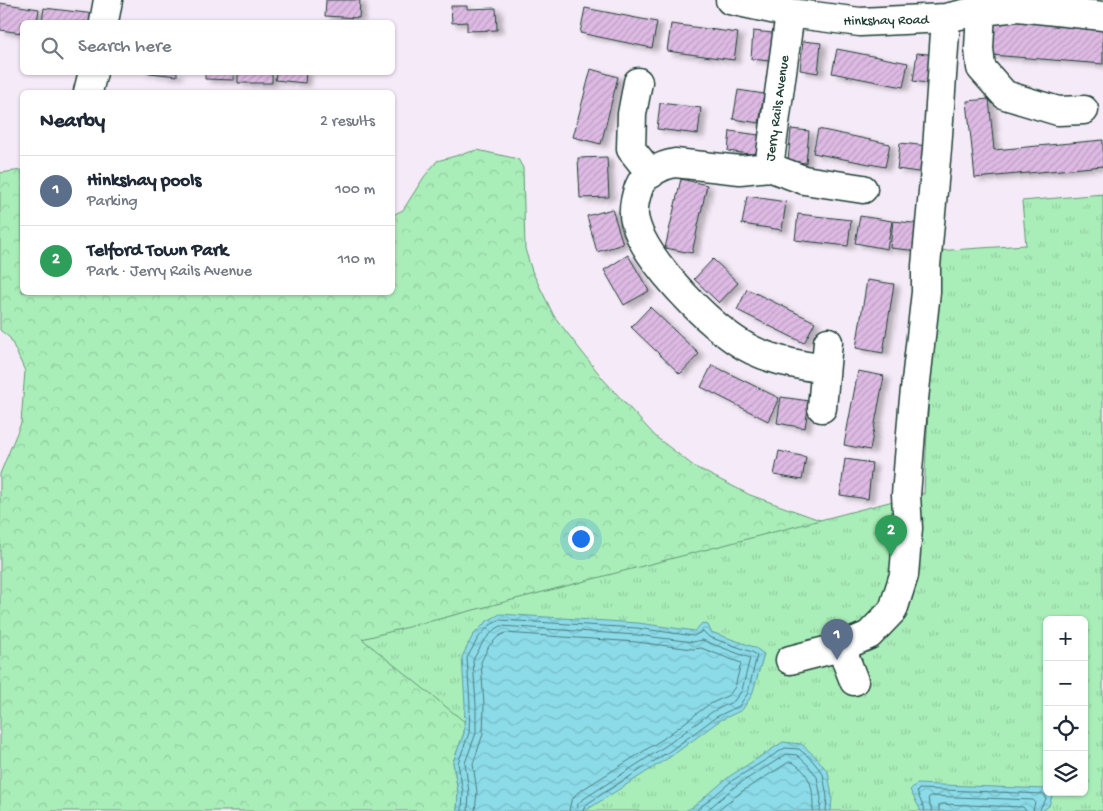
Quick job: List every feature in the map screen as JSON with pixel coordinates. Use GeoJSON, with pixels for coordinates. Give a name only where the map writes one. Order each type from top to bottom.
{"type":"FeatureCollection","features":[{"type":"Feature","properties":{"kind":"street"},"geometry":{"type":"LineString","coordinates":[[104,20],[108,0]]}},
{"type":"Feature","properties":{"kind":"street","name":"Hinkshay Road"},"geometry":{"type":"LineString","coordinates":[[730,0],[790,13],[860,22],[946,18],[1018,7],[1103,16]]}},
{"type":"Feature","properties":{"kind":"street"},"geometry":{"type":"LineString","coordinates":[[981,12],[979,48],[981,68],[1005,95],[1058,111],[1084,110]]}},
{"type":"Feature","properties":{"kind":"street","name":"Jerry Rails Avenue"},"geometry":{"type":"LineString","coordinates":[[790,13],[769,167],[740,170],[676,163],[667,164],[641,182],[636,195],[635,222],[643,242],[664,271],[697,307],[735,340],[760,354],[788,363],[825,369]]}},
{"type":"Feature","properties":{"kind":"street"},"geometry":{"type":"LineString","coordinates":[[790,660],[841,647],[868,635],[893,610],[904,575],[908,528],[906,495],[913,408],[926,292],[926,266],[937,149],[946,18]]}},
{"type":"Feature","properties":{"kind":"street"},"geometry":{"type":"LineString","coordinates":[[89,90],[93,75]]}},
{"type":"Feature","properties":{"kind":"street"},"geometry":{"type":"LineString","coordinates":[[638,82],[632,114],[630,148],[651,174]]}},
{"type":"Feature","properties":{"kind":"street"},"geometry":{"type":"LineString","coordinates":[[769,167],[804,180],[863,189]]}},
{"type":"Feature","properties":{"kind":"street"},"geometry":{"type":"LineString","coordinates":[[822,408],[828,342]]}},
{"type":"Feature","properties":{"kind":"street"},"geometry":{"type":"LineString","coordinates":[[841,647],[854,681]]}},
{"type":"Feature","properties":{"kind":"green space"},"geometry":{"type":"Polygon","coordinates":[[[477,150],[518,159],[523,168],[525,249],[532,271],[554,316],[603,379],[656,437],[695,467],[750,495],[820,520],[885,535],[465,705],[464,733],[453,762],[458,792],[457,811],[0,811],[0,474],[21,423],[25,371],[10,338],[0,330],[0,173],[20,170],[20,295],[395,295],[395,214],[403,210],[424,177],[437,161],[477,150]]]}},
{"type":"Feature","properties":{"kind":"green space"},"geometry":{"type":"Polygon","coordinates":[[[1103,194],[1103,811],[575,811],[362,639],[924,493],[936,251],[1026,245],[1022,201],[1103,194]]]}},
{"type":"Feature","properties":{"kind":"water"},"geometry":{"type":"Polygon","coordinates":[[[500,614],[638,623],[695,631],[702,623],[708,625],[711,632],[754,647],[764,654],[752,695],[742,710],[719,721],[673,755],[585,811],[457,811],[458,792],[453,762],[464,733],[465,705],[462,657],[473,635],[487,621],[500,614]]]}},
{"type":"Feature","properties":{"kind":"water"},"geometry":{"type":"Polygon","coordinates":[[[783,742],[801,744],[816,757],[828,772],[832,797],[831,811],[685,811],[693,807],[730,776],[783,742]]]}},
{"type":"Feature","properties":{"kind":"water"},"geometry":{"type":"Polygon","coordinates":[[[916,784],[1043,789],[1043,796],[1052,796],[1049,806],[1042,811],[921,811],[910,790],[916,784]]]}},
{"type":"Feature","properties":{"kind":"building"},"geometry":{"type":"Polygon","coordinates":[[[326,0],[360,0],[359,18],[325,16],[326,0]]]}},
{"type":"Feature","properties":{"kind":"building"},"geometry":{"type":"Polygon","coordinates":[[[0,3],[39,9],[37,20],[20,20],[20,33],[0,30],[0,3]]]}},
{"type":"Feature","properties":{"kind":"building"},"geometry":{"type":"Polygon","coordinates":[[[451,6],[467,6],[467,9],[496,8],[497,30],[467,31],[467,22],[452,23],[451,6]]]}},
{"type":"Feature","properties":{"kind":"building"},"geometry":{"type":"Polygon","coordinates":[[[44,8],[95,14],[94,20],[42,20],[44,8]]]}},
{"type":"Feature","properties":{"kind":"building"},"geometry":{"type":"Polygon","coordinates":[[[585,8],[657,22],[652,48],[580,33],[585,8]]]}},
{"type":"Feature","properties":{"kind":"building"},"geometry":{"type":"Polygon","coordinates":[[[995,16],[1103,25],[1103,64],[991,55],[995,16]]]}},
{"type":"Feature","properties":{"kind":"building"},"geometry":{"type":"Polygon","coordinates":[[[671,24],[738,33],[734,60],[667,51],[671,24]]]}},
{"type":"Feature","properties":{"kind":"building"},"geometry":{"type":"Polygon","coordinates":[[[753,31],[773,33],[770,61],[751,59],[753,31]]]}},
{"type":"Feature","properties":{"kind":"building"},"geometry":{"type":"Polygon","coordinates":[[[803,41],[821,43],[818,73],[800,70],[803,41]]]}},
{"type":"Feature","properties":{"kind":"building"},"geometry":{"type":"Polygon","coordinates":[[[837,49],[908,63],[903,87],[832,73],[837,49]]]}},
{"type":"Feature","properties":{"kind":"building"},"geometry":{"type":"Polygon","coordinates":[[[917,53],[938,55],[934,84],[913,81],[917,53]]]}},
{"type":"Feature","properties":{"kind":"building"},"geometry":{"type":"Polygon","coordinates":[[[591,69],[618,77],[601,144],[573,137],[591,69]]]}},
{"type":"Feature","properties":{"kind":"building"},"geometry":{"type":"Polygon","coordinates":[[[205,75],[234,75],[234,80],[205,79],[205,75]]]}},
{"type":"Feature","properties":{"kind":"building"},"geometry":{"type":"Polygon","coordinates":[[[238,75],[272,75],[272,83],[238,83],[238,75]]]}},
{"type":"Feature","properties":{"kind":"building"},"geometry":{"type":"Polygon","coordinates":[[[276,75],[306,75],[305,83],[275,80],[276,75]]]}},
{"type":"Feature","properties":{"kind":"building"},"geometry":{"type":"Polygon","coordinates":[[[738,90],[764,94],[759,123],[733,119],[738,90]]]}},
{"type":"Feature","properties":{"kind":"building"},"geometry":{"type":"Polygon","coordinates":[[[989,99],[994,150],[1103,140],[1103,166],[975,178],[967,101],[989,99]]]}},
{"type":"Feature","properties":{"kind":"building"},"geometry":{"type":"Polygon","coordinates":[[[660,103],[701,108],[698,134],[657,129],[660,103]]]}},
{"type":"Feature","properties":{"kind":"building"},"geometry":{"type":"Polygon","coordinates":[[[791,129],[809,131],[806,163],[788,161],[791,129]]]}},
{"type":"Feature","properties":{"kind":"building"},"geometry":{"type":"Polygon","coordinates":[[[818,129],[890,144],[885,167],[813,153],[818,129]]]}},
{"type":"Feature","properties":{"kind":"building"},"geometry":{"type":"Polygon","coordinates":[[[730,131],[759,135],[757,155],[728,151],[730,131]]]}},
{"type":"Feature","properties":{"kind":"building"},"geometry":{"type":"Polygon","coordinates":[[[900,143],[928,146],[925,173],[897,169],[900,143]]]}},
{"type":"Feature","properties":{"kind":"building"},"geometry":{"type":"Polygon","coordinates":[[[607,157],[609,197],[580,198],[578,158],[607,157]]]}},
{"type":"Feature","properties":{"kind":"building"},"geometry":{"type":"Polygon","coordinates":[[[681,179],[707,185],[692,253],[665,248],[681,179]]]}},
{"type":"Feature","properties":{"kind":"building"},"geometry":{"type":"Polygon","coordinates":[[[747,196],[786,202],[782,230],[742,224],[747,196]]]}},
{"type":"Feature","properties":{"kind":"building"},"geometry":{"type":"Polygon","coordinates":[[[612,209],[623,244],[597,252],[587,216],[612,209]]]}},
{"type":"Feature","properties":{"kind":"building"},"geometry":{"type":"Polygon","coordinates":[[[798,214],[851,220],[848,246],[795,240],[798,214]]]}},
{"type":"Feature","properties":{"kind":"building"},"geometry":{"type":"Polygon","coordinates":[[[860,216],[892,221],[887,249],[855,243],[860,216]]]}},
{"type":"Feature","properties":{"kind":"building"},"geometry":{"type":"Polygon","coordinates":[[[893,221],[922,224],[919,251],[890,248],[893,221]]]}},
{"type":"Feature","properties":{"kind":"building"},"geometry":{"type":"Polygon","coordinates":[[[628,255],[649,291],[624,305],[604,270],[628,255]]]}},
{"type":"Feature","properties":{"kind":"building"},"geometry":{"type":"Polygon","coordinates":[[[713,259],[738,283],[719,303],[694,279],[713,259]]]}},
{"type":"Feature","properties":{"kind":"building"},"geometry":{"type":"Polygon","coordinates":[[[867,280],[894,284],[883,353],[856,348],[867,280]]]}},
{"type":"Feature","properties":{"kind":"building"},"geometry":{"type":"Polygon","coordinates":[[[747,289],[815,322],[804,343],[737,310],[747,289]]]}},
{"type":"Feature","properties":{"kind":"building"},"geometry":{"type":"Polygon","coordinates":[[[650,307],[699,354],[680,374],[631,327],[650,307]]]}},
{"type":"Feature","properties":{"kind":"building"},"geometry":{"type":"Polygon","coordinates":[[[712,365],[779,398],[768,421],[701,387],[712,365]]]}},
{"type":"Feature","properties":{"kind":"building"},"geometry":{"type":"Polygon","coordinates":[[[858,371],[884,376],[870,450],[844,445],[858,371]]]}},
{"type":"Feature","properties":{"kind":"building"},"geometry":{"type":"Polygon","coordinates":[[[781,397],[809,401],[805,428],[777,423],[781,397]]]}},
{"type":"Feature","properties":{"kind":"building"},"geometry":{"type":"Polygon","coordinates":[[[779,451],[806,457],[802,480],[774,475],[779,451]]]}},
{"type":"Feature","properties":{"kind":"building"},"geometry":{"type":"Polygon","coordinates":[[[845,459],[872,463],[868,499],[840,495],[845,459]]]}},
{"type":"Feature","properties":{"kind":"place","name":"Telford Town Park"},"geometry":{"type":"Point","coordinates":[891,556]}},
{"type":"Feature","properties":{"kind":"place","name":"Hinkshay pools"},"geometry":{"type":"Point","coordinates":[837,660]}}]}
